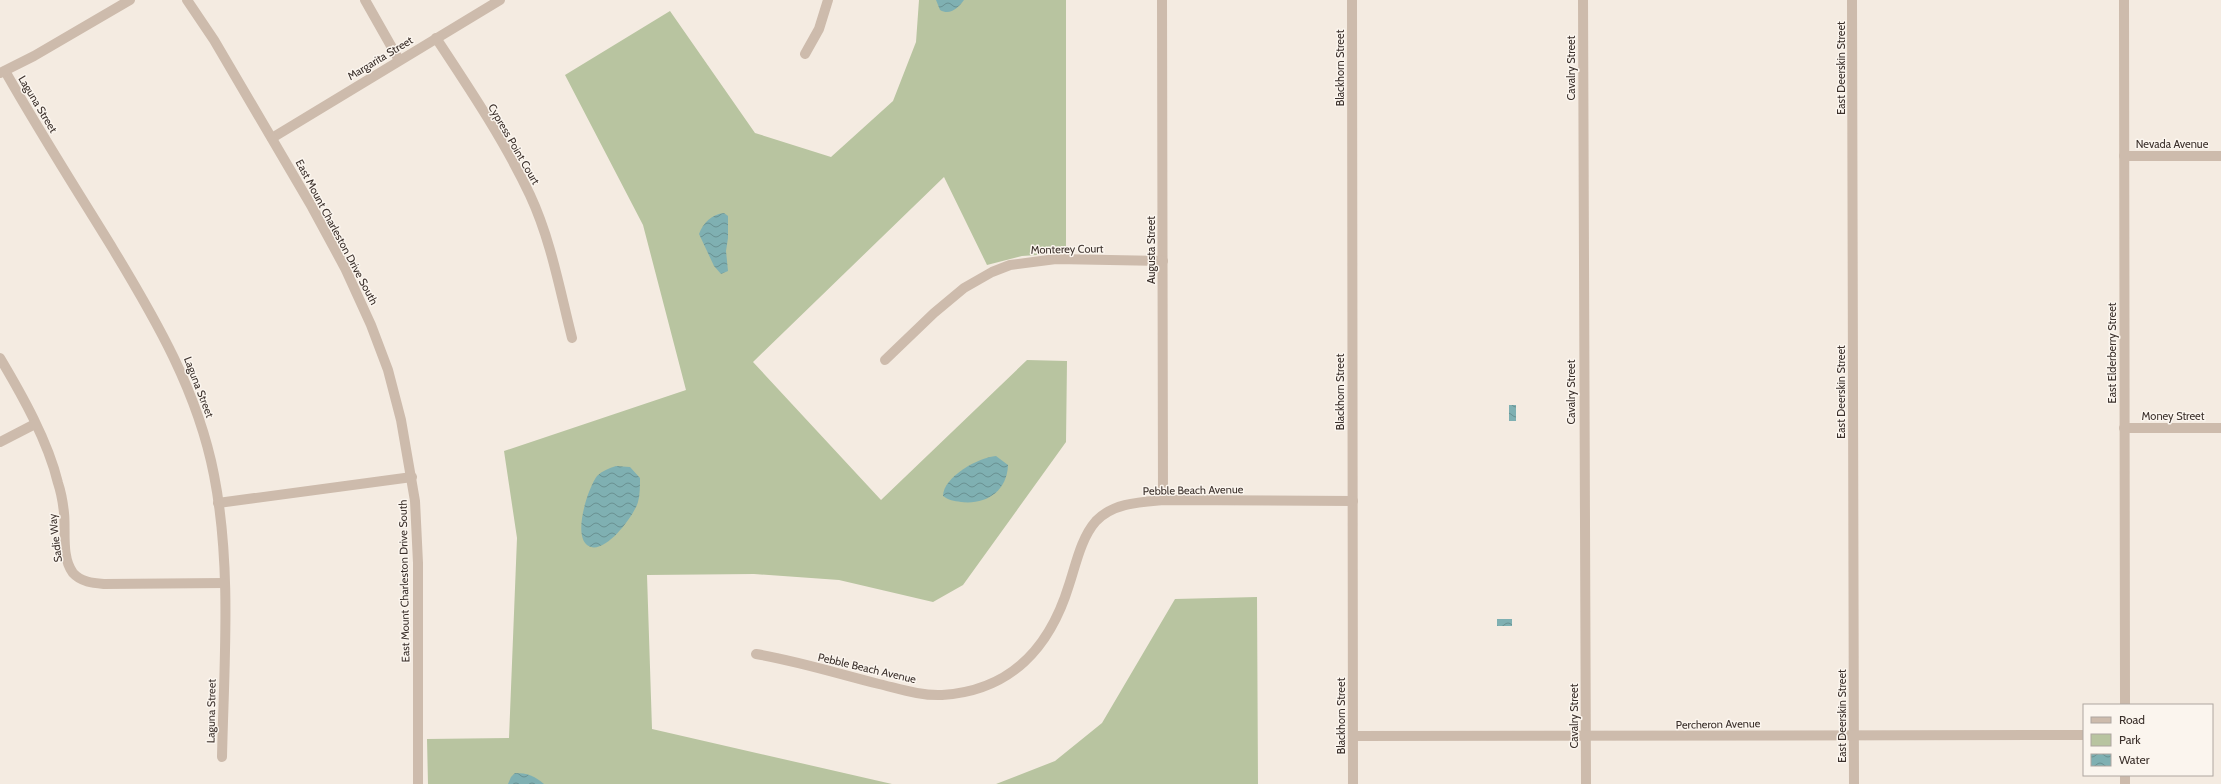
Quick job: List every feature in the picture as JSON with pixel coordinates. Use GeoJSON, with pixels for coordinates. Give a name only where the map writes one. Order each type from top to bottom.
{"type":"FeatureCollection","features":[{"type":"Feature","properties":{"kind":"street"},"geometry":{"type":"LineString","coordinates":[[2,72],[41,52],[130,0]]}},
{"type":"Feature","properties":{"kind":"street","name":"East Mount Charleston Drive South"},"geometry":{"type":"LineString","coordinates":[[187,0],[214,40],[327,234],[371,325],[388,370],[401,420],[412,476],[418,563],[418,784]]}},
{"type":"Feature","properties":{"kind":"street"},"geometry":{"type":"LineString","coordinates":[[365,0],[399,60]]}},
{"type":"Feature","properties":{"kind":"street","name":"Margarita Street"},"geometry":{"type":"LineString","coordinates":[[272,138],[500,0]]}},
{"type":"Feature","properties":{"kind":"street"},"geometry":{"type":"LineString","coordinates":[[805,54],[819,29],[828,0]]}},
{"type":"Feature","properties":{"kind":"street","name":"Augusta Street"},"geometry":{"type":"LineString","coordinates":[[1162,0],[1163,500]]}},
{"type":"Feature","properties":{"kind":"street","name":"Blackhorn Street"},"geometry":{"type":"LineString","coordinates":[[1352,0],[1353,784]]}},
{"type":"Feature","properties":{"kind":"street","name":"Cavalry Street"},"geometry":{"type":"LineString","coordinates":[[1583,0],[1586,784]]}},
{"type":"Feature","properties":{"kind":"street","name":"East Deerskin Street"},"geometry":{"type":"LineString","coordinates":[[1852,0],[1854,784]]}},
{"type":"Feature","properties":{"kind":"street","name":"East Elderberry Street"},"geometry":{"type":"LineString","coordinates":[[2124,0],[2125,704]]}},
{"type":"Feature","properties":{"kind":"street","name":"Cypress Point Court"},"geometry":{"type":"LineString","coordinates":[[436,38],[510,157],[530,196],[548,244],[572,338]]}},
{"type":"Feature","properties":{"kind":"street","name":"Laguna Street"},"geometry":{"type":"LineString","coordinates":[[2,72],[149,308],[171,349],[197,413],[214,473],[218,503],[224,583],[222,757]]}},
{"type":"Feature","properties":{"kind":"street","name":"Nevada Avenue"},"geometry":{"type":"LineString","coordinates":[[2124,156],[2221,156]]}},
{"type":"Feature","properties":{"kind":"street","name":"Monterey Court"},"geometry":{"type":"LineString","coordinates":[[885,360],[934,313],[964,288],[992,272],[1010,265],[1056,259],[1163,261]]}},
{"type":"Feature","properties":{"kind":"street","name":"Sadie Way"},"geometry":{"type":"LineString","coordinates":[[0,358],[44,443],[58,482],[64,512],[68,563],[73,572],[87,582],[104,584],[224,583]]}},
{"type":"Feature","properties":{"kind":"street"},"geometry":{"type":"LineString","coordinates":[[0,442],[35,424]]}},
{"type":"Feature","properties":{"kind":"street","name":"Money Street"},"geometry":{"type":"LineString","coordinates":[[2124,428],[2221,428]]}},
{"type":"Feature","properties":{"kind":"street"},"geometry":{"type":"LineString","coordinates":[[218,503],[412,476]]}},
{"type":"Feature","properties":{"kind":"street","name":"Pebble Beach Avenue"},"geometry":{"type":"LineString","coordinates":[[756,654],[913,692],[941,695],[970,691],[987,685],[1011,673],[1030,658],[1043,643],[1064,603],[1079,554],[1089,530],[1096,521],[1106,513],[1122,506],[1163,500],[1353,501]]}},
{"type":"Feature","properties":{"kind":"street","name":"Percheron Avenue"},"geometry":{"type":"LineString","coordinates":[[1353,736],[1854,734],[2083,735]]}},
{"type":"Feature","properties":{"kind":"green space"},"geometry":{"type":"Polygon","coordinates":[[[919,0],[1066,0],[1066,253],[1022,256],[987,265],[944,177],[753,362],[881,500],[1027,360],[1067,361],[1066,442],[963,585],[933,602],[839,580],[754,574],[647,575],[652,729],[892,784],[428,784],[427,739],[509,738],[517,538],[504,451],[686,390],[643,225],[565,75],[670,11],[755,133],[831,157],[893,101],[916,42],[919,0]]]}},
{"type":"Feature","properties":{"kind":"green space"},"geometry":{"type":"Polygon","coordinates":[[[1257,597],[1258,784],[996,784],[1055,761],[1102,723],[1175,599],[1257,597]]]}},
{"type":"Feature","properties":{"kind":"water"},"geometry":{"type":"Polygon","coordinates":[[[936,0],[964,0],[954,10],[944,12],[940,10],[936,0]]]}},
{"type":"Feature","properties":{"kind":"water"},"geometry":{"type":"Polygon","coordinates":[[[724,213],[728,216],[728,238],[726,251],[728,271],[721,274],[714,266],[699,234],[708,220],[716,215],[724,213]]]}},
{"type":"Feature","properties":{"kind":"water"},"geometry":{"type":"Polygon","coordinates":[[[1509,405],[1516,405],[1516,421],[1509,421],[1509,405]]]}},
{"type":"Feature","properties":{"kind":"water"},"geometry":{"type":"Polygon","coordinates":[[[996,456],[1008,465],[1004,483],[993,495],[986,499],[970,502],[954,501],[943,496],[949,482],[955,475],[972,464],[989,457],[996,456]]]}},
{"type":"Feature","properties":{"kind":"water"},"geometry":{"type":"Polygon","coordinates":[[[616,466],[630,467],[640,478],[640,493],[638,502],[631,516],[617,534],[609,541],[601,546],[594,547],[587,545],[583,539],[581,531],[583,511],[586,500],[597,476],[616,466]]]}},
{"type":"Feature","properties":{"kind":"water"},"geometry":{"type":"Polygon","coordinates":[[[1497,619],[1512,619],[1512,626],[1497,626],[1497,619]]]}},
{"type":"Feature","properties":{"kind":"water"},"geometry":{"type":"Polygon","coordinates":[[[515,773],[531,776],[544,784],[508,784],[511,777],[515,773]]]}}]}
